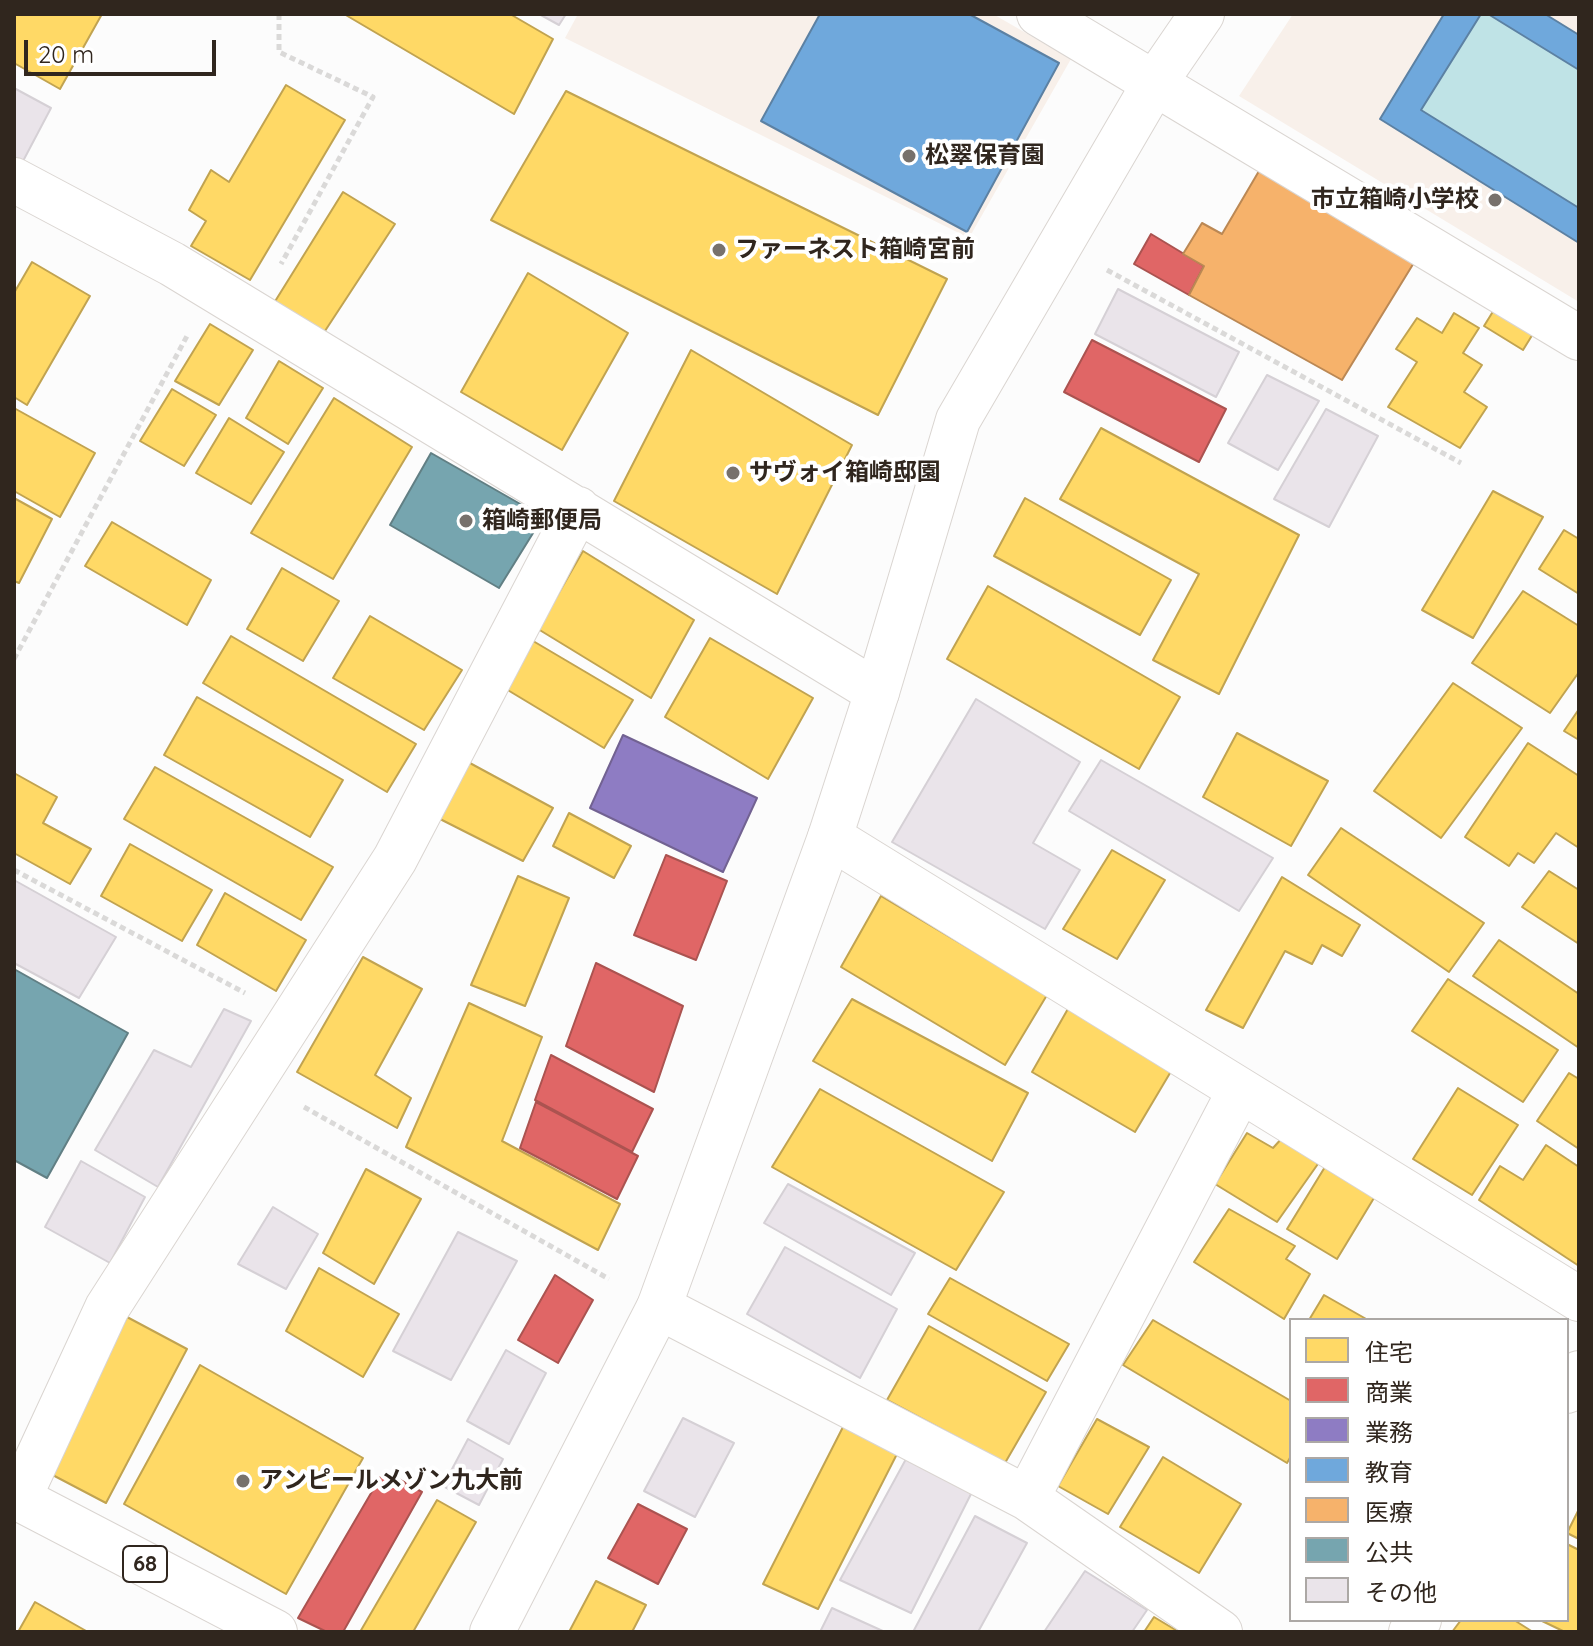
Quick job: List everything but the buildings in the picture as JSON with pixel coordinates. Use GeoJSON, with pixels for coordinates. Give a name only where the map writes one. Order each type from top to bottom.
{"type":"FeatureCollection","features":[{"type":"Feature","properties":{"kind":"street"},"geometry":{"type":"LineString","coordinates":[[1039,14],[1579,338]]}},
{"type":"Feature","properties":{"kind":"street"},"geometry":{"type":"LineString","coordinates":[[492,1632],[659,1307],[830,837],[958,420],[1154,84],[1202,14]]}},
{"type":"Feature","properties":{"kind":"street"},"geometry":{"type":"LineString","coordinates":[[14,180],[172,264],[877,692]]}},
{"type":"Feature","properties":{"kind":"street"},"geometry":{"type":"LineString","coordinates":[[16,1497],[107,1308],[395,859],[578,509]]}},
{"type":"Feature","properties":{"kind":"street"},"geometry":{"type":"LineString","coordinates":[[830,837],[1579,1299]]}},
{"type":"Feature","properties":{"kind":"street"},"geometry":{"type":"LineString","coordinates":[[1027,1498],[1240,1090]]}},
{"type":"Feature","properties":{"kind":"street"},"geometry":{"type":"LineString","coordinates":[[659,1307],[1027,1498],[1220,1632]]}},
{"type":"Feature","properties":{"kind":"street","name":"68"},"geometry":{"type":"LineString","coordinates":[[16,1497],[275,1632]]}},
{"type":"Feature","properties":{"kind":"path"},"geometry":{"type":"LineString","coordinates":[[254,314],[373,97],[279,52],[279,14]]}},
{"type":"Feature","properties":{"kind":"path"},"geometry":{"type":"LineString","coordinates":[[1061,245],[1461,463]]}},
{"type":"Feature","properties":{"kind":"path"},"geometry":{"type":"LineString","coordinates":[[14,659],[213,289]]}},
{"type":"Feature","properties":{"kind":"path"},"geometry":{"type":"LineString","coordinates":[[14,870],[292,1017]]}},
{"type":"Feature","properties":{"kind":"path"},"geometry":{"type":"LineString","coordinates":[[254,1079],[659,1307]]}},
{"type":"Feature","properties":{"kind":"shaded area","name":"松翠保育園"},"geometry":{"type":"Polygon","coordinates":[[[578,14],[993,14],[1071,59],[969,238],[565,38],[578,14]]]}},
{"type":"Feature","properties":{"kind":"shaded area","name":"市立箱崎小学校"},"geometry":{"type":"Polygon","coordinates":[[[1293,14],[1579,14],[1579,302],[1239,96],[1293,14]]]}},
{"type":"Feature","properties":{"kind":"water"},"geometry":{"type":"Polygon","coordinates":[[[1481,14],[1488,14],[1579,70],[1579,208],[1421,110],[1481,14]]]}},
{"type":"Feature","properties":{"kind":"place","name":"松翠保育園"},"geometry":{"type":"Point","coordinates":[909,156]}},
{"type":"Feature","properties":{"kind":"place","name":"市立箱崎小学校"},"geometry":{"type":"Point","coordinates":[1495,200]}},
{"type":"Feature","properties":{"kind":"place","name":"ファーネスト箱崎宮前"},"geometry":{"type":"Point","coordinates":[719,250]}},
{"type":"Feature","properties":{"kind":"place","name":"サヴォイ箱崎邸園"},"geometry":{"type":"Point","coordinates":[733,473]}},
{"type":"Feature","properties":{"kind":"place","name":"箱崎郵便局"},"geometry":{"type":"Point","coordinates":[466,521]}},
{"type":"Feature","properties":{"kind":"place","name":"アンピールメゾン九大前"},"geometry":{"type":"Point","coordinates":[243,1481]}}]}
